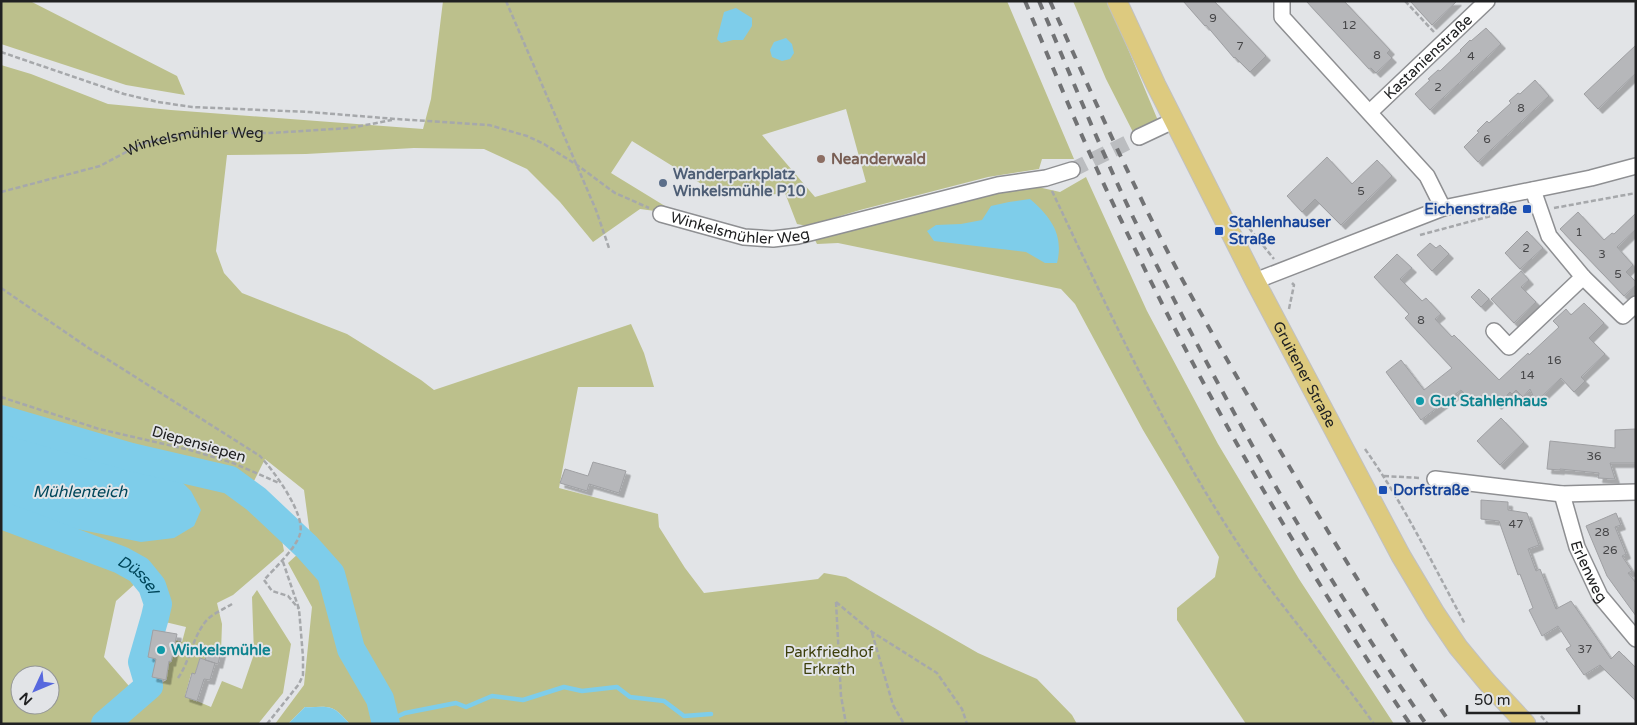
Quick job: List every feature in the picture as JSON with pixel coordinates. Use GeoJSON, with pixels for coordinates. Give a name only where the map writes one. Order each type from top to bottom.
{"type":"FeatureCollection","features":[{"type":"Feature","properties":{"kind":"main road","name":"Gruitener Straße"},"geometry":{"type":"LineString","coordinates":[[1117,1],[1173,121],[1255,282],[1402,556],[1435,613],[1458,647],[1487,682],[1531,717]]}},
{"type":"Feature","properties":{"kind":"street"},"geometry":{"type":"LineString","coordinates":[[1282,1],[1282,17],[1427,176],[1443,208]]}},
{"type":"Feature","properties":{"kind":"street","name":"Kastanienstraße"},"geometry":{"type":"LineString","coordinates":[[1370,112],[1487,1]]}},
{"type":"Feature","properties":{"kind":"street"},"geometry":{"type":"LineString","coordinates":[[1139,137],[1173,121]]}},
{"type":"Feature","properties":{"kind":"street"},"geometry":{"type":"LineString","coordinates":[[1255,282],[1443,208],[1591,178],[1636,166]]}},
{"type":"Feature","properties":{"kind":"street","name":"Winkelsmühler Weg"},"geometry":{"type":"LineString","coordinates":[[661,214],[744,237],[773,239],[798,236],[998,185],[1046,178],[1072,170]]}},
{"type":"Feature","properties":{"kind":"street"},"geometry":{"type":"LineString","coordinates":[[1533,190],[1549,236],[1583,277],[1623,316],[1636,304]]}},
{"type":"Feature","properties":{"kind":"street"},"geometry":{"type":"LineString","coordinates":[[1494,331],[1509,347],[1583,277]]}},
{"type":"Feature","properties":{"kind":"street"},"geometry":{"type":"LineString","coordinates":[[1435,479],[1562,494],[1636,492]]}},
{"type":"Feature","properties":{"kind":"street","name":"Erlenweg"},"geometry":{"type":"LineString","coordinates":[[1562,494],[1577,547],[1600,596],[1636,639]]}},
{"type":"Feature","properties":{"kind":"path"},"geometry":{"type":"LineString","coordinates":[[506,1],[577,165],[610,248]]}},
{"type":"Feature","properties":{"kind":"path"},"geometry":{"type":"LineString","coordinates":[[1405,1],[1443,42]]}},
{"type":"Feature","properties":{"kind":"path","name":"Winkelsmühler Weg"},"geometry":{"type":"LineString","coordinates":[[1,52],[124,94],[158,102],[192,107],[309,112],[489,125],[527,136],[544,144],[616,193],[661,214]]}},
{"type":"Feature","properties":{"kind":"path","name":"Winkelsmühler Weg"},"geometry":{"type":"LineString","coordinates":[[1,192],[100,166],[141,144],[191,133],[270,133],[350,128],[396,119]]}},
{"type":"Feature","properties":{"kind":"path"},"geometry":{"type":"LineString","coordinates":[[1046,178],[1110,315],[1185,456],[1248,557],[1374,724]]}},
{"type":"Feature","properties":{"kind":"path"},"geometry":{"type":"LineString","coordinates":[[1539,211],[1636,193]]}},
{"type":"Feature","properties":{"kind":"path"},"geometry":{"type":"LineString","coordinates":[[1412,237],[1491,216]]}},
{"type":"Feature","properties":{"kind":"path"},"geometry":{"type":"LineString","coordinates":[[1246,222],[1250,230],[1294,285]]}},
{"type":"Feature","properties":{"kind":"path"},"geometry":{"type":"LineString","coordinates":[[1288,315],[1294,285],[1300,281]]}},
{"type":"Feature","properties":{"kind":"path"},"geometry":{"type":"LineString","coordinates":[[1,288],[90,349],[260,456],[274,472],[293,502],[302,526],[300,535],[293,546],[264,580],[272,591],[288,596],[299,609]]}},
{"type":"Feature","properties":{"kind":"path","name":"Diepensiepen"},"geometry":{"type":"LineString","coordinates":[[1,397],[99,429],[190,450],[233,463],[280,484]]}},
{"type":"Feature","properties":{"kind":"path"},"geometry":{"type":"LineString","coordinates":[[1362,445],[1384,476],[1401,505],[1466,628]]}},
{"type":"Feature","properties":{"kind":"path"},"geometry":{"type":"LineString","coordinates":[[1384,476],[1435,479]]}},
{"type":"Feature","properties":{"kind":"path"},"geometry":{"type":"LineString","coordinates":[[266,724],[299,684],[303,675],[299,609],[282,559]]}},
{"type":"Feature","properties":{"kind":"path"},"geometry":{"type":"LineString","coordinates":[[846,724],[841,696],[836,602],[872,632],[937,673],[962,709],[966,724]]}},
{"type":"Feature","properties":{"kind":"path"},"geometry":{"type":"LineString","coordinates":[[178,678],[184,670],[196,638],[206,621],[232,604]]}},
{"type":"Feature","properties":{"kind":"path"},"geometry":{"type":"LineString","coordinates":[[872,632],[893,705],[904,724]]}},
{"type":"Feature","properties":{"kind":"path"},"geometry":{"type":"LineString","coordinates":[[1531,717],[1548,724]]}},
{"type":"Feature","properties":{"kind":"green space"},"geometry":{"type":"Polygon","coordinates":[[[1,1],[30,1],[177,76],[185,95],[126,85],[1,44],[1,1]]]}},
{"type":"Feature","properties":{"kind":"green space","name":"Parkfriedhof Erkrath"},"geometry":{"type":"Polygon","coordinates":[[[443,1],[1007,1],[1074,159],[1042,159],[1039,169],[988,177],[860,210],[807,226],[797,224],[785,193],[768,195],[716,193],[632,141],[611,173],[678,214],[640,209],[593,242],[560,202],[527,169],[484,149],[414,148],[306,154],[227,155],[216,251],[224,273],[242,293],[347,334],[434,390],[631,324],[644,353],[654,387],[578,387],[559,488],[658,514],[659,527],[685,568],[704,593],[818,579],[824,573],[846,577],[978,653],[1037,679],[1072,715],[1077,724],[350,724],[330,707],[305,707],[288,724],[275,724],[304,685],[312,607],[288,563],[311,542],[304,490],[265,459],[249,491],[294,528],[282,540],[284,551],[233,595],[217,603],[222,624],[221,652],[209,648],[205,660],[200,658],[195,674],[191,674],[185,696],[211,707],[222,681],[242,689],[254,654],[252,597],[257,590],[291,644],[283,693],[258,724],[1,724],[1,502],[72,528],[79,453],[1,427],[1,65],[31,74],[108,104],[423,129],[431,99],[443,1]],[[846,109],[762,135],[815,197],[866,182],[846,109]],[[148,572],[116,601],[104,657],[141,700],[166,680],[175,640],[182,642],[186,627],[161,621],[160,595],[148,572]]]}},
{"type":"Feature","properties":{"kind":"green space"},"geometry":{"type":"Polygon","coordinates":[[[1073,1],[1108,1],[1159,123],[1134,134],[1106,79],[1073,1]]]}},
{"type":"Feature","properties":{"kind":"green space"},"geometry":{"type":"Polygon","coordinates":[[[1086,177],[1147,311],[1218,444],[1299,579],[1394,724],[1246,724],[1177,620],[1177,608],[1215,577],[1219,557],[1143,430],[1075,304],[1061,289],[838,243],[817,244],[815,240],[942,204],[1029,185],[1060,192],[1086,177]]]}},
{"type":"Feature","properties":{"kind":"water"},"geometry":{"type":"Polygon","coordinates":[[[736,8],[752,18],[752,26],[743,40],[721,43],[717,39],[724,12],[736,8]]]}},
{"type":"Feature","properties":{"kind":"water"},"geometry":{"type":"Polygon","coordinates":[[[786,38],[792,44],[794,53],[790,59],[782,61],[772,57],[770,50],[774,42],[786,38]]]}},
{"type":"Feature","properties":{"kind":"water"},"geometry":{"type":"Polygon","coordinates":[[[1030,199],[1050,220],[1054,227],[1059,244],[1057,263],[1045,263],[1026,252],[934,241],[927,231],[936,225],[961,224],[982,220],[991,206],[1030,199]]]}},
{"type":"Feature","properties":{"kind":"water","name":"Mühlenteich"},"geometry":{"type":"Polygon","coordinates":[[[1,427],[79,453],[177,477],[191,491],[201,510],[194,526],[174,538],[141,542],[72,528],[1,502],[1,427]]]}},
{"type":"Feature","properties":{"kind":"water"},"geometry":{"type":"Polygon","coordinates":[[[305,707],[330,707],[350,724],[288,724],[305,707]]]}},
{"type":"Feature","properties":{"kind":"building"},"geometry":{"type":"Polygon","coordinates":[[[1183,1],[1214,1],[1266,56],[1250,72],[1234,58],[1183,1]]]}},
{"type":"Feature","properties":{"kind":"building"},"geometry":{"type":"Polygon","coordinates":[[[1306,1],[1344,1],[1390,50],[1387,53],[1392,58],[1376,73],[1371,68],[1369,69],[1306,1]]]}},
{"type":"Feature","properties":{"kind":"building"},"geometry":{"type":"Polygon","coordinates":[[[1410,1],[1457,1],[1432,25],[1410,1]]]}},
{"type":"Feature","properties":{"kind":"building"},"geometry":{"type":"Polygon","coordinates":[[[1486,28],[1501,44],[1430,110],[1415,94],[1430,80],[1428,79],[1438,70],[1440,71],[1470,40],[1486,28]]]}},
{"type":"Feature","properties":{"kind":"building"},"geometry":{"type":"Polygon","coordinates":[[[1636,45],[1636,73],[1598,109],[1584,94],[1636,45]]]}},
{"type":"Feature","properties":{"kind":"building"},"geometry":{"type":"Polygon","coordinates":[[[1535,80],[1549,96],[1478,162],[1464,147],[1487,121],[1489,123],[1511,103],[1509,101],[1535,80]]]}},
{"type":"Feature","properties":{"kind":"building"},"geometry":{"type":"Polygon","coordinates":[[[1327,157],[1352,184],[1377,160],[1392,176],[1341,225],[1315,199],[1302,212],[1287,196],[1327,157]]]}},
{"type":"Feature","properties":{"kind":"building"},"geometry":{"type":"Polygon","coordinates":[[[1578,212],[1604,240],[1612,233],[1614,234],[1636,213],[1636,229],[1617,247],[1633,265],[1626,272],[1636,282],[1636,285],[1624,296],[1560,229],[1578,212]]]}},
{"type":"Feature","properties":{"kind":"building"},"geometry":{"type":"Polygon","coordinates":[[[1527,231],[1543,248],[1520,269],[1505,253],[1527,231]]]}},
{"type":"Feature","properties":{"kind":"building"},"geometry":{"type":"Polygon","coordinates":[[[1430,243],[1436,248],[1440,245],[1449,254],[1432,271],[1417,255],[1430,243]]]}},
{"type":"Feature","properties":{"kind":"building"},"geometry":{"type":"Polygon","coordinates":[[[1397,254],[1412,268],[1400,279],[1422,301],[1426,298],[1441,314],[1435,319],[1452,337],[1454,335],[1499,380],[1559,327],[1553,321],[1566,309],[1571,315],[1584,303],[1604,323],[1589,338],[1605,354],[1581,377],[1585,381],[1574,392],[1561,378],[1536,402],[1530,389],[1523,397],[1516,390],[1512,394],[1510,392],[1497,405],[1485,393],[1474,403],[1461,390],[1421,420],[1386,372],[1401,360],[1424,390],[1452,368],[1405,318],[1409,314],[1374,277],[1397,254]]]}},
{"type":"Feature","properties":{"kind":"building"},"geometry":{"type":"Polygon","coordinates":[[[1521,271],[1529,280],[1521,287],[1536,302],[1514,323],[1491,299],[1521,271]]]}},
{"type":"Feature","properties":{"kind":"building"},"geometry":{"type":"Polygon","coordinates":[[[1479,289],[1489,299],[1481,307],[1471,297],[1479,289]]]}},
{"type":"Feature","properties":{"kind":"building"},"geometry":{"type":"Polygon","coordinates":[[[1501,418],[1524,442],[1500,465],[1477,441],[1501,418]]]}},
{"type":"Feature","properties":{"kind":"building"},"geometry":{"type":"Polygon","coordinates":[[[1635,429],[1636,463],[1610,463],[1615,479],[1598,478],[1599,473],[1547,469],[1550,441],[1615,448],[1615,430],[1635,429]]]}},
{"type":"Feature","properties":{"kind":"building"},"geometry":{"type":"Polygon","coordinates":[[[593,462],[626,471],[619,493],[589,484],[587,491],[560,483],[565,469],[588,476],[593,462]]]}},
{"type":"Feature","properties":{"kind":"building"},"geometry":{"type":"Polygon","coordinates":[[[1481,500],[1508,502],[1508,510],[1527,513],[1539,545],[1528,549],[1536,571],[1540,569],[1556,609],[1571,601],[1611,659],[1619,651],[1636,668],[1636,701],[1600,665],[1584,675],[1566,649],[1571,646],[1558,626],[1542,636],[1529,610],[1533,608],[1520,574],[1518,575],[1499,521],[1481,519],[1481,500]]]}},
{"type":"Feature","properties":{"kind":"building"},"geometry":{"type":"Polygon","coordinates":[[[1616,513],[1621,525],[1615,527],[1626,554],[1622,556],[1632,571],[1628,573],[1636,583],[1636,616],[1607,576],[1586,526],[1616,513]]]}},
{"type":"Feature","properties":{"kind":"building"},"geometry":{"type":"Polygon","coordinates":[[[153,630],[177,634],[171,662],[169,661],[166,680],[152,677],[156,659],[148,657],[153,630]]]}},
{"type":"Feature","properties":{"kind":"building"},"geometry":{"type":"Polygon","coordinates":[[[209,648],[221,652],[218,664],[205,660],[209,648]]]}},
{"type":"Feature","properties":{"kind":"building"},"geometry":{"type":"Polygon","coordinates":[[[200,658],[215,663],[210,680],[204,679],[197,701],[185,697],[192,673],[195,674],[200,658]]]}},
{"type":"Feature","properties":{"kind":"waterway"},"geometry":{"type":"LineString","coordinates":[[1,419],[131,457],[230,480],[256,499],[307,547],[331,574],[351,649],[380,699],[386,724]]}},
{"type":"Feature","properties":{"kind":"waterway","name":"Düssel"},"geometry":{"type":"LineString","coordinates":[[1,515],[121,560],[139,570],[152,586],[158,604],[142,662],[149,686],[105,724]]}},
{"type":"Feature","properties":{"kind":"waterway"},"geometry":{"type":"LineString","coordinates":[[385,722],[405,713],[456,703],[466,707],[492,696],[523,700],[564,687],[582,691],[617,687],[630,697],[664,701],[684,716],[711,714]]}},
{"type":"Feature","properties":{"kind":"tunnel"},"geometry":{"type":"LineString","coordinates":[[1072,170],[1139,137]]}},
{"type":"Feature","properties":{"kind":"railway"},"geometry":{"type":"LineString","coordinates":[[1025,1],[1108,193],[1220,414],[1293,540],[1370,664],[1410,724]]}},
{"type":"Feature","properties":{"kind":"railway"},"geometry":{"type":"LineString","coordinates":[[1039,1],[1120,190],[1199,348],[1270,476],[1345,602],[1426,724]]}},
{"type":"Feature","properties":{"kind":"railway"},"geometry":{"type":"LineString","coordinates":[[1050,1],[1130,176],[1200,312],[1332,538],[1405,655],[1451,724]]}},
{"type":"Feature","properties":{"kind":"place","name":"Neanderwald"},"geometry":{"type":"Point","coordinates":[821,159]}},
{"type":"Feature","properties":{"kind":"place","name":"Wanderparkplatz Winkelsmühle P10"},"geometry":{"type":"Point","coordinates":[663,183]}},
{"type":"Feature","properties":{"kind":"place","name":"Eichenstraße"},"geometry":{"type":"Point","coordinates":[1527,209]}},
{"type":"Feature","properties":{"kind":"place","name":"Stahlenhauser Straße"},"geometry":{"type":"Point","coordinates":[1219,231]}},
{"type":"Feature","properties":{"kind":"place","name":"Gut Stahlenhaus"},"geometry":{"type":"Point","coordinates":[1420,401]}},
{"type":"Feature","properties":{"kind":"place","name":"Dorfstraße"},"geometry":{"type":"Point","coordinates":[1383,490]}},
{"type":"Feature","properties":{"kind":"place","name":"Winkelsmühle"},"geometry":{"type":"Point","coordinates":[161,650]}}]}
